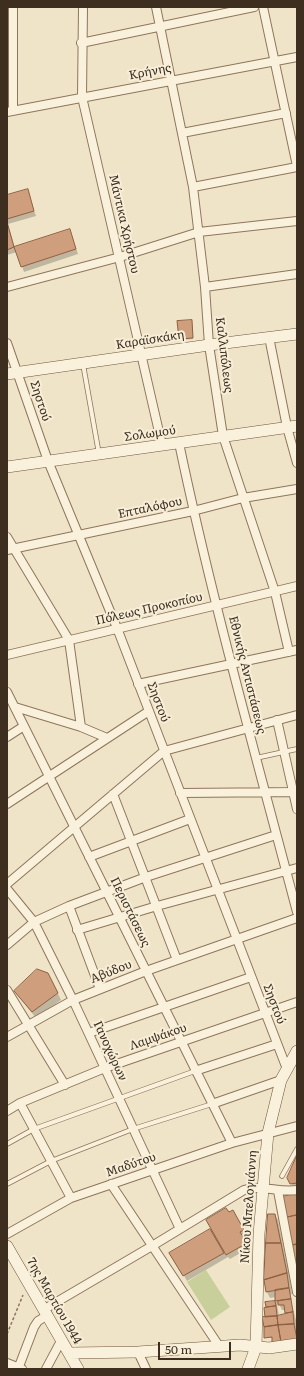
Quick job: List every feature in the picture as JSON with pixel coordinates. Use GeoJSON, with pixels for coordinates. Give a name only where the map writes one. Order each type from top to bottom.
{"type":"FeatureCollection","features":[{"type":"Feature","properties":{"kind":"street"},"geometry":{"type":"LineString","coordinates":[[10,111],[12,7]]}},
{"type":"Feature","properties":{"kind":"street","name":"Μάντικα Χρήστου"},"geometry":{"type":"LineString","coordinates":[[83,7],[81,43],[82,97],[162,445]]}},
{"type":"Feature","properties":{"kind":"street","name":"Καλλιπόλεως"},"geometry":{"type":"LineString","coordinates":[[156,7],[193,187],[205,287],[209,344],[224,436],[293,651]]}},
{"type":"Feature","properties":{"kind":"street"},"geometry":{"type":"LineString","coordinates":[[81,43],[160,25],[254,7]]}},
{"type":"Feature","properties":{"kind":"street"},"geometry":{"type":"LineString","coordinates":[[193,187],[297,166],[264,7]]}},
{"type":"Feature","properties":{"kind":"street","name":"Κρήνης"},"geometry":{"type":"LineString","coordinates":[[10,111],[297,57]]}},
{"type":"Feature","properties":{"kind":"street"},"geometry":{"type":"LineString","coordinates":[[182,133],[286,113]]}},
{"type":"Feature","properties":{"kind":"street"},"geometry":{"type":"LineString","coordinates":[[7,287],[120,257],[199,232],[297,221]]}},
{"type":"Feature","properties":{"kind":"street"},"geometry":{"type":"LineString","coordinates":[[205,287],[297,274]]}},
{"type":"Feature","properties":{"kind":"street","name":"Καραϊσκάκη"},"geometry":{"type":"LineString","coordinates":[[7,374],[209,344],[297,334]]}},
{"type":"Feature","properties":{"kind":"street"},"geometry":{"type":"LineString","coordinates":[[269,338],[292,427],[297,463]]}},
{"type":"Feature","properties":{"kind":"street","name":"Σηστού"},"geometry":{"type":"LineString","coordinates":[[7,343],[48,461],[117,628],[287,1072]]}},
{"type":"Feature","properties":{"kind":"street","name":"Σολωμού"},"geometry":{"type":"LineString","coordinates":[[7,467],[292,427]]}},
{"type":"Feature","properties":{"kind":"street","name":"Εθνικής Αντιστάσεως"},"geometry":{"type":"LineString","coordinates":[[179,443],[193,511],[218,606],[231,665],[297,912]]}},
{"type":"Feature","properties":{"kind":"street","name":"Επταλόφου"},"geometry":{"type":"LineString","coordinates":[[11,550],[193,511],[243,498],[297,489]]}},
{"type":"Feature","properties":{"kind":"street"},"geometry":{"type":"LineString","coordinates":[[7,537],[11,550],[69,640],[82,727]]}},
{"type":"Feature","properties":{"kind":"street","name":"Πόλεως Προκοπίου"},"geometry":{"type":"LineString","coordinates":[[7,655],[297,586]]}},
{"type":"Feature","properties":{"kind":"street"},"geometry":{"type":"LineString","coordinates":[[138,684],[293,651]]}},
{"type":"Feature","properties":{"kind":"street","name":"Περιστάσεως"},"geometry":{"type":"LineString","coordinates":[[7,692],[232,1143]]}},
{"type":"Feature","properties":{"kind":"street"},"geometry":{"type":"LineString","coordinates":[[15,707],[82,727],[107,738]]}},
{"type":"Feature","properties":{"kind":"street"},"geometry":{"type":"LineString","coordinates":[[7,804],[148,711]]}},
{"type":"Feature","properties":{"kind":"street"},"geometry":{"type":"LineString","coordinates":[[7,884],[164,751],[248,727],[297,715]]}},
{"type":"Feature","properties":{"kind":"street"},"geometry":{"type":"LineString","coordinates":[[277,720],[295,792],[297,809]]}},
{"type":"Feature","properties":{"kind":"street"},"geometry":{"type":"LineString","coordinates":[[7,737],[24,726]]}},
{"type":"Feature","properties":{"kind":"street"},"geometry":{"type":"LineString","coordinates":[[180,793],[295,792]]}},
{"type":"Feature","properties":{"kind":"street"},"geometry":{"type":"LineString","coordinates":[[113,794],[177,960]]}},
{"type":"Feature","properties":{"kind":"street"},"geometry":{"type":"LineString","coordinates":[[89,857],[190,819]]}},
{"type":"Feature","properties":{"kind":"street"},"geometry":{"type":"LineString","coordinates":[[7,945],[34,922],[69,906],[146,877],[276,835]]}},
{"type":"Feature","properties":{"kind":"street"},"geometry":{"type":"LineString","coordinates":[[77,930],[157,906],[297,868]]}},
{"type":"Feature","properties":{"kind":"street","name":"Γανοχώρων"},"geometry":{"type":"LineString","coordinates":[[7,889],[34,922],[74,1000],[180,1229]]}},
{"type":"Feature","properties":{"kind":"street"},"geometry":{"type":"LineString","coordinates":[[69,906],[100,989]]}},
{"type":"Feature","properties":{"kind":"street","name":"Αβύδου"},"geometry":{"type":"LineString","coordinates":[[7,1037],[74,1000],[100,989],[146,971],[297,918]]}},
{"type":"Feature","properties":{"kind":"street"},"geometry":{"type":"LineString","coordinates":[[89,1033],[251,977]]}},
{"type":"Feature","properties":{"kind":"street"},"geometry":{"type":"LineString","coordinates":[[7,990],[65,1085]]}},
{"type":"Feature","properties":{"kind":"street","name":"Λαμψάκου"},"geometry":{"type":"LineString","coordinates":[[7,1111],[20,1103],[105,1068],[297,1002]]}},
{"type":"Feature","properties":{"kind":"street"},"geometry":{"type":"LineString","coordinates":[[196,1071],[277,1044]]}},
{"type":"Feature","properties":{"kind":"street","name":"Νίκου Μπελογιάννη"},"geometry":{"type":"LineString","coordinates":[[248,1369],[256,1346],[262,1189],[268,1133],[287,1072],[297,1051]]}},
{"type":"Feature","properties":{"kind":"street"},"geometry":{"type":"LineString","coordinates":[[212,1104],[287,1072]]}},
{"type":"Feature","properties":{"kind":"street"},"geometry":{"type":"LineString","coordinates":[[20,1103],[71,1198]]}},
{"type":"Feature","properties":{"kind":"street","name":"Μαδύτου"},"geometry":{"type":"LineString","coordinates":[[7,1234],[71,1198],[232,1143],[297,1126]]}},
{"type":"Feature","properties":{"kind":"street"},"geometry":{"type":"LineString","coordinates":[[111,1184],[219,1346]]}},
{"type":"Feature","properties":{"kind":"street"},"geometry":{"type":"LineString","coordinates":[[7,1363],[19,1369],[34,1327],[46,1312],[244,1190],[251,1188],[278,1191],[297,1190]]}},
{"type":"Feature","properties":{"kind":"street"},"geometry":{"type":"LineString","coordinates":[[278,1191],[295,1274],[297,1292]]}},
{"type":"Feature","properties":{"kind":"street","name":"7ης Μαρτίου 1944"},"geometry":{"type":"LineString","coordinates":[[7,1246],[78,1369]]}},
{"type":"Feature","properties":{"kind":"street"},"geometry":{"type":"LineString","coordinates":[[46,1369],[62,1341]]}},
{"type":"Feature","properties":{"kind":"street"},"geometry":{"type":"LineString","coordinates":[[70,1353],[138,1352],[219,1346],[256,1346],[269,1348],[297,1344]]}},
{"type":"Feature","properties":{"kind":"street"},"geometry":{"type":"LineString","coordinates":[[138,1352],[146,1369]]}},
{"type":"Feature","properties":{"kind":"lane"},"geometry":{"type":"LineString","coordinates":[[83,363],[99,454]]}},
{"type":"Feature","properties":{"kind":"lane"},"geometry":{"type":"LineString","coordinates":[[256,758],[297,749]]}},
{"type":"Feature","properties":{"kind":"lane"},"geometry":{"type":"LineString","coordinates":[[7,1144],[34,1129],[196,1071]]}},
{"type":"Feature","properties":{"kind":"lane"},"geometry":{"type":"LineString","coordinates":[[7,1184],[51,1161],[133,1128],[212,1104]]}},
{"type":"Feature","properties":{"kind":"lane"},"geometry":{"type":"LineString","coordinates":[[282,1176],[297,1149]]}},
{"type":"Feature","properties":{"kind":"path"},"geometry":{"type":"LineString","coordinates":[[7,1334],[28,1282]]}},
{"type":"Feature","properties":{"kind":"green space"},"geometry":{"type":"Polygon","coordinates":[[[206,1270],[230,1307],[211,1320],[187,1282],[206,1270]]]}},
{"type":"Feature","properties":{"kind":"building"},"geometry":{"type":"Polygon","coordinates":[[[28,189],[34,211],[7,219],[7,195],[28,189]]]}},
{"type":"Feature","properties":{"kind":"building"},"geometry":{"type":"Polygon","coordinates":[[[7,222],[14,247],[7,250],[7,222]]]}},
{"type":"Feature","properties":{"kind":"building"},"geometry":{"type":"Polygon","coordinates":[[[70,229],[76,249],[21,267],[14,247],[70,229]]]}},
{"type":"Feature","properties":{"kind":"building"},"geometry":{"type":"Polygon","coordinates":[[[192,320],[193,338],[179,339],[177,321],[192,320]]]}},
{"type":"Feature","properties":{"kind":"building"},"geometry":{"type":"Polygon","coordinates":[[[37,969],[48,973],[58,993],[32,1012],[14,991],[37,969]]]}},
{"type":"Feature","properties":{"kind":"building"},"geometry":{"type":"Polygon","coordinates":[[[297,1155],[297,1183],[290,1184],[287,1178],[297,1155]]]}},
{"type":"Feature","properties":{"kind":"building"},"geometry":{"type":"Polygon","coordinates":[[[297,1193],[297,1215],[283,1218],[279,1198],[297,1193]]]}},
{"type":"Feature","properties":{"kind":"building"},"geometry":{"type":"Polygon","coordinates":[[[226,1208],[229,1212],[233,1210],[244,1230],[240,1232],[247,1243],[226,1255],[206,1220],[226,1208]]]}},
{"type":"Feature","properties":{"kind":"building"},"geometry":{"type":"Polygon","coordinates":[[[268,1214],[275,1214],[281,1243],[266,1243],[268,1214]]]}},
{"type":"Feature","properties":{"kind":"building"},"geometry":{"type":"Polygon","coordinates":[[[297,1215],[297,1244],[290,1246],[285,1218],[297,1215]]]}},
{"type":"Feature","properties":{"kind":"building"},"geometry":{"type":"Polygon","coordinates":[[[210,1229],[224,1253],[183,1276],[169,1253],[210,1229]]]}},
{"type":"Feature","properties":{"kind":"building"},"geometry":{"type":"Polygon","coordinates":[[[266,1243],[281,1243],[287,1273],[264,1280],[266,1243]]]}},
{"type":"Feature","properties":{"kind":"building"},"geometry":{"type":"Polygon","coordinates":[[[297,1244],[297,1266],[294,1266],[290,1246],[297,1244]]]}},
{"type":"Feature","properties":{"kind":"building"},"geometry":{"type":"Polygon","coordinates":[[[287,1273],[289,1288],[266,1292],[264,1280],[287,1273]]]}},
{"type":"Feature","properties":{"kind":"building"},"geometry":{"type":"Polygon","coordinates":[[[289,1288],[291,1299],[275,1301],[275,1290],[289,1288]]]}},
{"type":"Feature","properties":{"kind":"building"},"geometry":{"type":"Polygon","coordinates":[[[291,1299],[293,1312],[285,1313],[284,1305],[278,1305],[278,1301],[291,1299]]]}},
{"type":"Feature","properties":{"kind":"building"},"geometry":{"type":"Polygon","coordinates":[[[275,1301],[276,1306],[266,1307],[265,1302],[275,1301]]]}},
{"type":"Feature","properties":{"kind":"building"},"geometry":{"type":"Polygon","coordinates":[[[276,1306],[277,1316],[265,1317],[264,1308],[276,1306]]]}},
{"type":"Feature","properties":{"kind":"building"},"geometry":{"type":"Polygon","coordinates":[[[293,1312],[294,1324],[278,1325],[277,1316],[293,1312]]]}},
{"type":"Feature","properties":{"kind":"building"},"geometry":{"type":"Polygon","coordinates":[[[277,1316],[278,1325],[264,1327],[262,1317],[277,1316]]]}},
{"type":"Feature","properties":{"kind":"building"},"geometry":{"type":"Polygon","coordinates":[[[294,1324],[297,1339],[281,1342],[278,1325],[294,1324]]]}},
{"type":"Feature","properties":{"kind":"building"},"geometry":{"type":"Polygon","coordinates":[[[278,1325],[281,1342],[272,1343],[272,1337],[264,1338],[264,1327],[278,1325]]]}}]}
